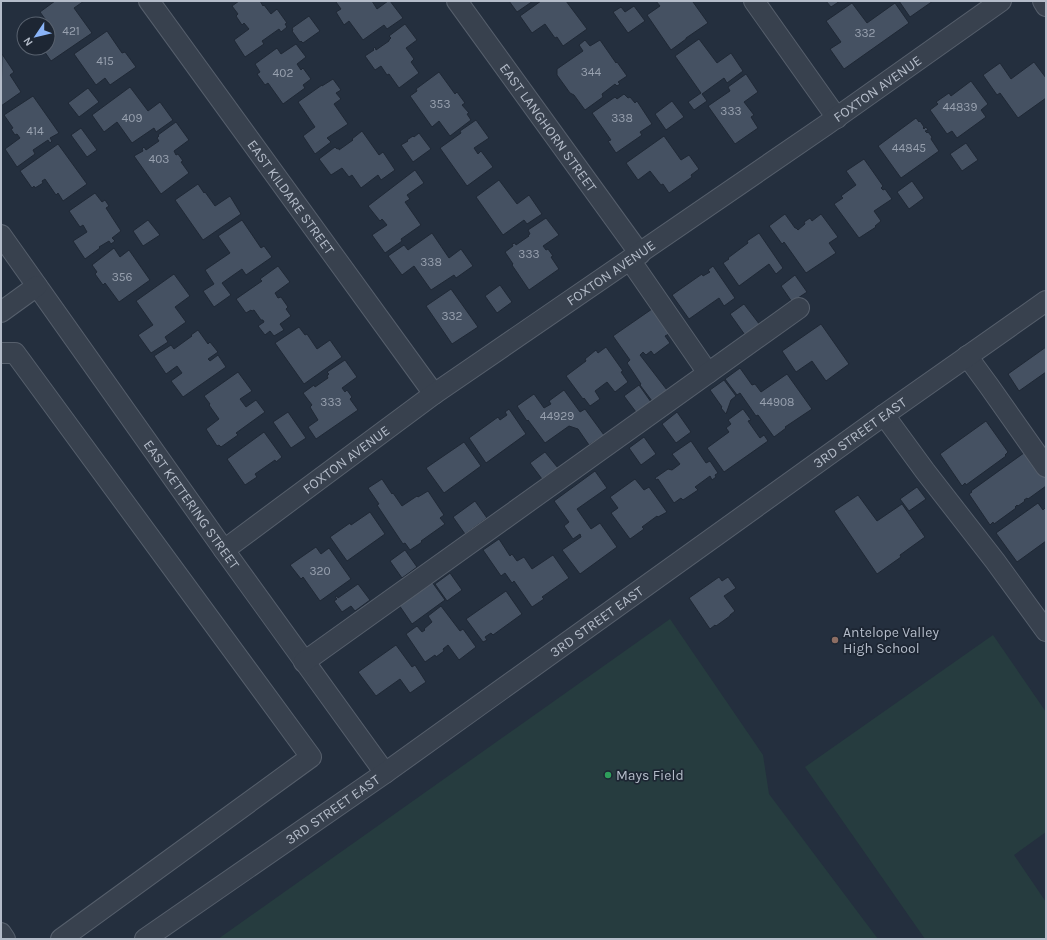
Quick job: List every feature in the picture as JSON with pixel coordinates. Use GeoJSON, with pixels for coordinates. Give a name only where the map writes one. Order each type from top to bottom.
{"type":"FeatureCollection","features":[{"type":"Feature","properties":{"kind":"street","name":"EAST KILDARE STREET"},"geometry":{"type":"LineString","coordinates":[[149,1],[434,394]]}},
{"type":"Feature","properties":{"kind":"street","name":"EAST LANGHORN STREET"},"geometry":{"type":"LineString","coordinates":[[457,1],[635,257],[708,373]]}},
{"type":"Feature","properties":{"kind":"street"},"geometry":{"type":"LineString","coordinates":[[754,1],[837,118]]}},
{"type":"Feature","properties":{"kind":"street","name":"FOXTON AVENUE"},"geometry":{"type":"LineString","coordinates":[[224,550],[434,394],[837,118],[1001,1]]}},
{"type":"Feature","properties":{"kind":"street"},"geometry":{"type":"LineString","coordinates":[[1043,1],[1046,6]]}},
{"type":"Feature","properties":{"kind":"street","name":"EAST KETTERING STREET"},"geometry":{"type":"LineString","coordinates":[[2,239],[385,773]]}},
{"type":"Feature","properties":{"kind":"street"},"geometry":{"type":"LineString","coordinates":[[1,312],[37,286]]}},
{"type":"Feature","properties":{"kind":"street","name":"3RD STREET EAST"},"geometry":{"type":"LineString","coordinates":[[145,939],[385,773],[884,415],[1046,301]]}},
{"type":"Feature","properties":{"kind":"street"},"geometry":{"type":"LineString","coordinates":[[304,662],[799,308]]}},
{"type":"Feature","properties":{"kind":"street"},"geometry":{"type":"LineString","coordinates":[[1,353],[15,353],[311,757],[61,939]]}},
{"type":"Feature","properties":{"kind":"street"},"geometry":{"type":"LineString","coordinates":[[967,356],[1046,468]]}},
{"type":"Feature","properties":{"kind":"street"},"geometry":{"type":"LineString","coordinates":[[884,415],[1046,631]]}},
{"type":"Feature","properties":{"kind":"street"},"geometry":{"type":"LineString","coordinates":[[1,933],[5,939]]}},
{"type":"Feature","properties":{"kind":"green space","name":"Mays Field"},"geometry":{"type":"Polygon","coordinates":[[[670,619],[763,755],[769,794],[878,939],[218,939],[670,619]]]}},
{"type":"Feature","properties":{"kind":"green space"},"geometry":{"type":"Polygon","coordinates":[[[993,635],[1046,712],[1046,832],[1014,855],[1046,902],[1046,938],[925,939],[805,767],[993,635]]]}},
{"type":"Feature","properties":{"kind":"building"},"geometry":{"type":"Polygon","coordinates":[[[55,1],[84,1],[74,8],[92,33],[51,61],[48,56],[56,56],[56,16],[43,16],[40,12],[55,1]]]}},
{"type":"Feature","properties":{"kind":"building"},"geometry":{"type":"Polygon","coordinates":[[[239,1],[260,1],[271,14],[277,9],[287,23],[285,24],[287,27],[281,32],[279,29],[262,41],[264,44],[245,57],[234,40],[249,29],[244,23],[242,25],[236,16],[238,14],[232,6],[239,1]]]}},
{"type":"Feature","properties":{"kind":"building"},"geometry":{"type":"Polygon","coordinates":[[[372,1],[377,9],[390,1],[403,18],[387,29],[384,25],[363,40],[349,21],[344,25],[336,12],[341,9],[336,2],[372,1]]]}},
{"type":"Feature","properties":{"kind":"building"},"geometry":{"type":"Polygon","coordinates":[[[509,1],[533,1],[517,12],[509,1]]]}},
{"type":"Feature","properties":{"kind":"building"},"geometry":{"type":"Polygon","coordinates":[[[541,1],[566,1],[587,29],[563,46],[545,24],[532,33],[520,16],[541,1]]]}},
{"type":"Feature","properties":{"kind":"building"},"geometry":{"type":"Polygon","coordinates":[[[656,1],[694,1],[693,2],[708,23],[671,50],[647,15],[660,6],[656,1]]]}},
{"type":"Feature","properties":{"kind":"building"},"geometry":{"type":"Polygon","coordinates":[[[826,1],[840,1],[831,7],[826,1]]]}},
{"type":"Feature","properties":{"kind":"building"},"geometry":{"type":"Polygon","coordinates":[[[899,1],[933,1],[910,17],[899,1]]]}},
{"type":"Feature","properties":{"kind":"building"},"geometry":{"type":"Polygon","coordinates":[[[852,3],[867,23],[895,3],[909,23],[844,69],[830,49],[841,42],[826,21],[852,3]]]}},
{"type":"Feature","properties":{"kind":"building"},"geometry":{"type":"Polygon","coordinates":[[[634,6],[645,21],[628,33],[613,12],[621,7],[625,12],[634,6]]]}},
{"type":"Feature","properties":{"kind":"building"},"geometry":{"type":"Polygon","coordinates":[[[309,16],[320,31],[303,43],[301,41],[300,42],[292,31],[292,28],[309,16]]]}},
{"type":"Feature","properties":{"kind":"building"},"geometry":{"type":"Polygon","coordinates":[[[405,24],[417,40],[406,48],[414,59],[411,62],[419,73],[399,88],[381,66],[375,70],[365,56],[374,50],[373,49],[375,47],[376,50],[389,41],[391,38],[389,36],[405,24]]]}},
{"type":"Feature","properties":{"kind":"building"},"geometry":{"type":"Polygon","coordinates":[[[107,31],[122,53],[125,52],[136,67],[110,85],[105,78],[96,85],[74,54],[107,31]]]}},
{"type":"Feature","properties":{"kind":"building"},"geometry":{"type":"Polygon","coordinates":[[[699,39],[717,63],[731,53],[743,71],[727,83],[724,78],[702,94],[707,101],[694,110],[688,102],[701,93],[675,56],[699,39]]]}},
{"type":"Feature","properties":{"kind":"building"},"geometry":{"type":"Polygon","coordinates":[[[585,40],[590,46],[600,40],[627,76],[618,82],[620,84],[617,86],[615,84],[602,94],[603,97],[585,110],[557,75],[557,69],[583,51],[579,45],[585,40]]]}},
{"type":"Feature","properties":{"kind":"building"},"geometry":{"type":"Polygon","coordinates":[[[296,44],[306,57],[297,64],[301,70],[303,68],[311,79],[303,85],[305,88],[283,104],[268,83],[265,85],[257,74],[260,72],[255,64],[277,48],[281,54],[296,44]]]}},
{"type":"Feature","properties":{"kind":"building"},"geometry":{"type":"Polygon","coordinates":[[[2,54],[14,72],[10,75],[21,92],[1,106],[2,54]]]}},
{"type":"Feature","properties":{"kind":"building"},"geometry":{"type":"Polygon","coordinates":[[[1034,62],[1046,78],[1046,98],[1018,118],[1000,93],[997,95],[983,75],[1000,63],[1011,79],[1034,62]]]}},
{"type":"Feature","properties":{"kind":"building"},"geometry":{"type":"Polygon","coordinates":[[[439,72],[455,94],[457,92],[465,103],[462,105],[469,113],[467,114],[471,120],[450,136],[439,121],[432,127],[410,96],[417,91],[416,89],[439,72]]]}},
{"type":"Feature","properties":{"kind":"building"},"geometry":{"type":"Polygon","coordinates":[[[746,74],[758,92],[744,102],[754,115],[751,117],[758,128],[735,144],[708,106],[730,91],[728,87],[746,74]]]}},
{"type":"Feature","properties":{"kind":"building"},"geometry":{"type":"Polygon","coordinates":[[[333,79],[341,90],[336,93],[341,99],[334,104],[348,124],[327,138],[331,142],[315,154],[303,136],[315,127],[298,102],[333,79]]]}},
{"type":"Feature","properties":{"kind":"building"},"geometry":{"type":"Polygon","coordinates":[[[971,81],[988,104],[981,110],[986,117],[957,138],[952,131],[947,134],[930,110],[938,104],[936,102],[949,93],[951,96],[971,81]]]}},
{"type":"Feature","properties":{"kind":"building"},"geometry":{"type":"Polygon","coordinates":[[[130,87],[148,111],[160,102],[173,120],[156,132],[154,128],[132,143],[117,122],[104,132],[92,115],[130,87]]]}},
{"type":"Feature","properties":{"kind":"building"},"geometry":{"type":"Polygon","coordinates":[[[88,88],[99,102],[79,117],[68,103],[88,88]]]}},
{"type":"Feature","properties":{"kind":"building"},"geometry":{"type":"Polygon","coordinates":[[[624,94],[628,98],[630,97],[635,103],[637,101],[652,124],[640,132],[642,135],[616,153],[608,141],[611,140],[592,113],[615,97],[617,99],[624,94]]]}},
{"type":"Feature","properties":{"kind":"building"},"geometry":{"type":"Polygon","coordinates":[[[33,96],[59,133],[50,138],[52,141],[50,143],[48,140],[33,150],[35,154],[17,167],[5,149],[20,138],[17,134],[15,135],[11,129],[13,128],[4,115],[33,96]]]}},
{"type":"Feature","properties":{"kind":"building"},"geometry":{"type":"Polygon","coordinates":[[[672,101],[684,117],[666,130],[655,114],[672,101]]]}},
{"type":"Feature","properties":{"kind":"building"},"geometry":{"type":"Polygon","coordinates":[[[916,118],[919,122],[920,121],[924,129],[926,127],[928,130],[925,131],[932,137],[931,139],[939,151],[901,178],[878,146],[916,118]]]}},
{"type":"Feature","properties":{"kind":"building"},"geometry":{"type":"Polygon","coordinates":[[[476,120],[489,138],[474,148],[478,154],[481,151],[493,167],[467,186],[440,148],[476,120]]]}},
{"type":"Feature","properties":{"kind":"building"},"geometry":{"type":"Polygon","coordinates":[[[176,122],[189,140],[174,151],[183,161],[181,162],[189,173],[161,194],[134,156],[143,151],[142,149],[144,147],[146,150],[159,141],[157,138],[159,136],[158,135],[176,122]]]}},
{"type":"Feature","properties":{"kind":"building"},"geometry":{"type":"Polygon","coordinates":[[[81,128],[97,150],[87,157],[71,135],[81,128]]]}},
{"type":"Feature","properties":{"kind":"building"},"geometry":{"type":"Polygon","coordinates":[[[362,131],[379,155],[383,152],[395,170],[381,180],[378,175],[361,188],[352,175],[349,177],[342,168],[331,175],[319,159],[335,147],[337,149],[339,148],[339,150],[353,140],[352,139],[362,131]]]}},
{"type":"Feature","properties":{"kind":"building"},"geometry":{"type":"Polygon","coordinates":[[[419,133],[431,149],[413,162],[401,145],[419,133]]]}},
{"type":"Feature","properties":{"kind":"building"},"geometry":{"type":"Polygon","coordinates":[[[664,136],[681,160],[689,155],[699,169],[691,175],[692,177],[669,193],[663,184],[661,185],[650,171],[638,180],[626,163],[664,136]]]}},
{"type":"Feature","properties":{"kind":"building"},"geometry":{"type":"Polygon","coordinates":[[[966,143],[978,160],[962,171],[950,154],[966,143]]]}},
{"type":"Feature","properties":{"kind":"building"},"geometry":{"type":"Polygon","coordinates":[[[58,144],[87,184],[63,201],[58,193],[56,195],[45,179],[42,181],[43,183],[35,188],[34,186],[32,188],[20,171],[58,144]]]}},
{"type":"Feature","properties":{"kind":"building"},"geometry":{"type":"Polygon","coordinates":[[[864,159],[883,186],[881,188],[883,190],[885,189],[892,199],[874,211],[881,221],[875,226],[876,227],[859,238],[834,204],[843,198],[841,196],[856,185],[846,171],[864,159]]]}},
{"type":"Feature","properties":{"kind":"building"},"geometry":{"type":"Polygon","coordinates":[[[415,170],[424,183],[407,195],[410,199],[405,202],[421,225],[401,239],[402,241],[385,253],[372,235],[387,225],[382,219],[380,221],[368,206],[415,170]]]}},
{"type":"Feature","properties":{"kind":"building"},"geometry":{"type":"Polygon","coordinates":[[[499,180],[517,204],[529,195],[542,214],[527,224],[524,220],[503,235],[476,197],[499,180]]]}},
{"type":"Feature","properties":{"kind":"building"},"geometry":{"type":"Polygon","coordinates":[[[912,181],[924,198],[909,209],[897,192],[912,181]]]}},
{"type":"Feature","properties":{"kind":"building"},"geometry":{"type":"Polygon","coordinates":[[[198,184],[215,206],[230,196],[241,214],[203,240],[175,200],[198,184]]]}},
{"type":"Feature","properties":{"kind":"building"},"geometry":{"type":"Polygon","coordinates":[[[95,193],[102,202],[105,200],[109,206],[106,208],[121,231],[112,238],[115,241],[111,244],[109,241],[99,247],[100,248],[85,259],[73,241],[87,232],[83,225],[80,227],[69,211],[95,193]]]}},
{"type":"Feature","properties":{"kind":"building"},"geometry":{"type":"Polygon","coordinates":[[[785,214],[798,230],[805,224],[804,222],[810,218],[812,221],[821,214],[838,237],[829,243],[836,253],[806,273],[784,242],[782,244],[769,226],[785,214]]]}},
{"type":"Feature","properties":{"kind":"building"},"geometry":{"type":"Polygon","coordinates":[[[546,218],[559,235],[543,246],[546,250],[548,249],[553,256],[551,257],[559,269],[529,290],[505,252],[513,246],[512,244],[515,243],[516,245],[529,236],[528,235],[530,234],[528,230],[546,218]]]}},
{"type":"Feature","properties":{"kind":"building"},"geometry":{"type":"Polygon","coordinates":[[[148,220],[160,235],[143,246],[133,231],[148,220]]]}},
{"type":"Feature","properties":{"kind":"building"},"geometry":{"type":"Polygon","coordinates":[[[242,220],[261,248],[264,246],[272,257],[246,275],[242,269],[222,283],[231,295],[214,307],[203,291],[214,284],[205,270],[230,253],[218,236],[242,220]]]}},
{"type":"Feature","properties":{"kind":"building"},"geometry":{"type":"Polygon","coordinates":[[[432,233],[449,258],[461,249],[473,266],[456,278],[454,275],[431,290],[414,266],[402,275],[388,256],[404,245],[408,250],[432,233]]]}},
{"type":"Feature","properties":{"kind":"building"},"geometry":{"type":"Polygon","coordinates":[[[759,233],[783,268],[776,274],[769,264],[739,286],[723,263],[748,243],[747,241],[759,233]]]}},
{"type":"Feature","properties":{"kind":"building"},"geometry":{"type":"Polygon","coordinates":[[[114,248],[120,257],[129,250],[150,280],[119,302],[105,283],[103,285],[95,274],[97,272],[92,265],[114,248]]]}},
{"type":"Feature","properties":{"kind":"building"},"geometry":{"type":"Polygon","coordinates":[[[278,266],[290,282],[275,293],[278,298],[281,297],[288,307],[286,309],[291,316],[280,324],[284,330],[274,336],[270,331],[265,335],[258,326],[264,322],[263,320],[261,320],[254,310],[246,313],[236,299],[262,281],[260,279],[278,266]]]}},
{"type":"Feature","properties":{"kind":"building"},"geometry":{"type":"Polygon","coordinates":[[[713,266],[735,298],[724,306],[719,298],[689,319],[672,295],[702,274],[703,276],[710,272],[708,270],[713,266]]]}},
{"type":"Feature","properties":{"kind":"building"},"geometry":{"type":"Polygon","coordinates":[[[174,274],[190,296],[175,307],[186,322],[165,337],[168,342],[151,353],[138,335],[153,325],[136,301],[174,274]]]}},
{"type":"Feature","properties":{"kind":"building"},"geometry":{"type":"Polygon","coordinates":[[[795,275],[807,292],[792,302],[781,286],[795,275]]]}},
{"type":"Feature","properties":{"kind":"building"},"geometry":{"type":"Polygon","coordinates":[[[500,285],[512,302],[497,313],[485,296],[500,285]]]}},
{"type":"Feature","properties":{"kind":"building"},"geometry":{"type":"Polygon","coordinates":[[[451,289],[478,327],[452,344],[426,306],[451,289]]]}},
{"type":"Feature","properties":{"kind":"building"},"geometry":{"type":"Polygon","coordinates":[[[744,304],[760,325],[745,335],[730,314],[744,304]]]}},
{"type":"Feature","properties":{"kind":"building"},"geometry":{"type":"Polygon","coordinates":[[[652,309],[669,334],[665,336],[670,343],[654,355],[651,351],[646,355],[643,352],[640,355],[667,390],[652,401],[640,385],[641,384],[627,363],[630,360],[613,336],[652,309]]]}},
{"type":"Feature","properties":{"kind":"building"},"geometry":{"type":"Polygon","coordinates":[[[821,324],[849,364],[826,381],[812,361],[796,372],[782,351],[821,324]]]}},
{"type":"Feature","properties":{"kind":"building"},"geometry":{"type":"Polygon","coordinates":[[[299,327],[305,335],[307,334],[317,349],[330,340],[342,357],[304,384],[275,343],[299,327]]]}},
{"type":"Feature","properties":{"kind":"building"},"geometry":{"type":"Polygon","coordinates":[[[198,330],[208,344],[210,342],[218,352],[208,359],[210,361],[218,355],[226,367],[183,397],[171,381],[182,373],[177,366],[166,374],[154,356],[171,345],[174,349],[198,330]]]}},
{"type":"Feature","properties":{"kind":"building"},"geometry":{"type":"Polygon","coordinates":[[[606,347],[623,371],[621,372],[628,382],[615,392],[607,382],[595,391],[600,399],[590,406],[566,376],[586,361],[585,359],[596,350],[598,353],[606,347]]]}},
{"type":"Feature","properties":{"kind":"building"},"geometry":{"type":"Polygon","coordinates":[[[1046,347],[1046,372],[1019,391],[1008,374],[1046,347]]]}},
{"type":"Feature","properties":{"kind":"building"},"geometry":{"type":"Polygon","coordinates":[[[345,360],[357,377],[342,388],[345,392],[347,390],[352,397],[350,399],[358,410],[316,439],[308,427],[318,420],[310,407],[312,405],[303,393],[314,385],[315,387],[328,378],[327,376],[329,374],[327,372],[345,360]]]}},
{"type":"Feature","properties":{"kind":"building"},"geometry":{"type":"Polygon","coordinates":[[[740,368],[752,385],[755,384],[761,392],[787,374],[812,409],[785,427],[786,428],[774,437],[758,415],[756,416],[740,393],[737,395],[725,379],[740,368]]]}},
{"type":"Feature","properties":{"kind":"building"},"geometry":{"type":"Polygon","coordinates":[[[238,372],[252,391],[240,399],[246,407],[256,400],[265,412],[236,433],[238,435],[221,447],[219,445],[217,446],[206,429],[219,419],[204,396],[238,372]]]}},
{"type":"Feature","properties":{"kind":"building"},"geometry":{"type":"Polygon","coordinates":[[[724,380],[736,396],[731,400],[726,414],[710,390],[724,380]]]}},
{"type":"Feature","properties":{"kind":"building"},"geometry":{"type":"Polygon","coordinates":[[[639,385],[651,402],[636,412],[624,396],[639,385]]]}},
{"type":"Feature","properties":{"kind":"building"},"geometry":{"type":"Polygon","coordinates":[[[564,390],[580,412],[585,409],[604,435],[589,445],[578,429],[569,426],[545,443],[517,406],[534,394],[544,408],[551,404],[549,401],[564,390]]]}},
{"type":"Feature","properties":{"kind":"building"},"geometry":{"type":"Polygon","coordinates":[[[509,409],[526,434],[486,463],[469,438],[498,417],[500,420],[507,415],[505,412],[509,409]]]}},
{"type":"Feature","properties":{"kind":"building"},"geometry":{"type":"Polygon","coordinates":[[[743,409],[751,420],[748,421],[760,438],[764,435],[768,441],[724,472],[707,448],[729,432],[726,428],[731,424],[728,420],[743,409]]]}},
{"type":"Feature","properties":{"kind":"building"},"geometry":{"type":"Polygon","coordinates":[[[288,412],[306,438],[291,448],[273,422],[288,412]]]}},
{"type":"Feature","properties":{"kind":"building"},"geometry":{"type":"Polygon","coordinates":[[[677,412],[691,432],[676,443],[662,424],[677,412]]]}},
{"type":"Feature","properties":{"kind":"building"},"geometry":{"type":"Polygon","coordinates":[[[986,421],[1008,452],[1005,455],[1006,456],[966,485],[965,483],[962,486],[940,454],[986,421]]]}},
{"type":"Feature","properties":{"kind":"building"},"geometry":{"type":"Polygon","coordinates":[[[264,432],[282,457],[255,474],[257,477],[245,485],[227,459],[264,432]]]}},
{"type":"Feature","properties":{"kind":"building"},"geometry":{"type":"Polygon","coordinates":[[[644,437],[656,454],[641,465],[629,448],[644,437]]]}},
{"type":"Feature","properties":{"kind":"building"},"geometry":{"type":"Polygon","coordinates":[[[691,441],[706,463],[710,461],[718,473],[712,480],[710,476],[695,487],[698,490],[683,500],[681,498],[674,503],[658,479],[656,480],[655,478],[668,469],[672,470],[680,464],[672,454],[691,441]]]}},
{"type":"Feature","properties":{"kind":"building"},"geometry":{"type":"Polygon","coordinates":[[[464,442],[481,466],[444,493],[426,468],[464,442]]]}},
{"type":"Feature","properties":{"kind":"building"},"geometry":{"type":"Polygon","coordinates":[[[1028,450],[1046,474],[1046,486],[1028,499],[1027,498],[1024,500],[1025,501],[1018,506],[1017,505],[1015,507],[1016,508],[994,524],[993,522],[990,525],[969,494],[972,492],[971,491],[1028,450]]]}},
{"type":"Feature","properties":{"kind":"building"},"geometry":{"type":"Polygon","coordinates":[[[545,452],[558,468],[542,479],[530,463],[545,452]]]}},
{"type":"Feature","properties":{"kind":"building"},"geometry":{"type":"Polygon","coordinates":[[[595,471],[607,488],[577,509],[591,529],[600,523],[617,547],[580,574],[562,550],[581,537],[580,534],[573,539],[564,526],[569,522],[554,501],[595,471]]]}},
{"type":"Feature","properties":{"kind":"building"},"geometry":{"type":"Polygon","coordinates":[[[382,479],[402,506],[428,491],[444,515],[440,518],[445,524],[410,550],[405,543],[403,544],[377,505],[379,504],[368,488],[382,479]]]}},
{"type":"Feature","properties":{"kind":"building"},"geometry":{"type":"Polygon","coordinates":[[[635,479],[644,490],[649,487],[667,512],[658,517],[657,516],[642,527],[644,529],[630,539],[611,513],[618,508],[610,497],[635,479]]]}},
{"type":"Feature","properties":{"kind":"building"},"geometry":{"type":"Polygon","coordinates":[[[917,487],[926,499],[909,511],[900,499],[917,487]]]}},
{"type":"Feature","properties":{"kind":"building"},"geometry":{"type":"Polygon","coordinates":[[[858,495],[877,521],[902,504],[925,537],[877,574],[834,511],[858,495]]]}},
{"type":"Feature","properties":{"kind":"building"},"geometry":{"type":"Polygon","coordinates":[[[475,501],[487,518],[465,534],[453,517],[475,501]]]}},
{"type":"Feature","properties":{"kind":"building"},"geometry":{"type":"Polygon","coordinates":[[[1038,503],[1043,510],[1045,508],[1046,510],[1046,541],[1017,562],[996,533],[1038,503]]]}},
{"type":"Feature","properties":{"kind":"building"},"geometry":{"type":"Polygon","coordinates":[[[370,512],[385,534],[347,561],[330,537],[350,523],[351,525],[370,512]]]}},
{"type":"Feature","properties":{"kind":"building"},"geometry":{"type":"Polygon","coordinates":[[[499,539],[510,556],[512,554],[517,561],[524,557],[532,569],[553,555],[569,578],[542,597],[544,599],[532,607],[514,581],[512,583],[505,573],[501,576],[483,550],[499,539]]]}},
{"type":"Feature","properties":{"kind":"building"},"geometry":{"type":"Polygon","coordinates":[[[316,547],[321,554],[329,548],[351,579],[320,601],[303,577],[301,579],[290,565],[316,547]]]}},
{"type":"Feature","properties":{"kind":"building"},"geometry":{"type":"Polygon","coordinates":[[[405,550],[417,567],[402,578],[390,561],[405,550]]]}},
{"type":"Feature","properties":{"kind":"building"},"geometry":{"type":"Polygon","coordinates":[[[450,573],[462,590],[447,601],[435,584],[450,573]]]}},
{"type":"Feature","properties":{"kind":"building"},"geometry":{"type":"Polygon","coordinates":[[[719,577],[722,581],[728,577],[736,588],[724,596],[735,611],[710,629],[689,598],[719,577]]]}},
{"type":"Feature","properties":{"kind":"building"},"geometry":{"type":"Polygon","coordinates":[[[432,582],[445,600],[412,624],[399,605],[432,582]]]}},
{"type":"Feature","properties":{"kind":"building"},"geometry":{"type":"Polygon","coordinates":[[[358,584],[370,600],[355,611],[351,606],[342,612],[334,601],[337,599],[335,597],[337,596],[338,598],[358,584]]]}},
{"type":"Feature","properties":{"kind":"building"},"geometry":{"type":"Polygon","coordinates":[[[506,591],[522,614],[493,635],[491,633],[485,637],[487,640],[483,642],[466,619],[506,591]]]}},
{"type":"Feature","properties":{"kind":"building"},"geometry":{"type":"Polygon","coordinates":[[[441,606],[460,631],[463,629],[476,647],[459,660],[448,645],[443,649],[444,651],[436,657],[435,655],[425,662],[406,634],[417,626],[422,632],[425,630],[424,629],[432,622],[428,616],[441,606]]]}},
{"type":"Feature","properties":{"kind":"building"},"geometry":{"type":"Polygon","coordinates":[[[396,645],[412,667],[415,665],[426,682],[410,693],[400,679],[376,696],[358,672],[396,645]]]}},
{"type":"Feature","properties":{"kind":"place","name":"Antelope Valley High School"},"geometry":{"type":"Point","coordinates":[835,640]}},
{"type":"Feature","properties":{"kind":"place","name":"Mays Field"},"geometry":{"type":"Point","coordinates":[608,775]}}]}
